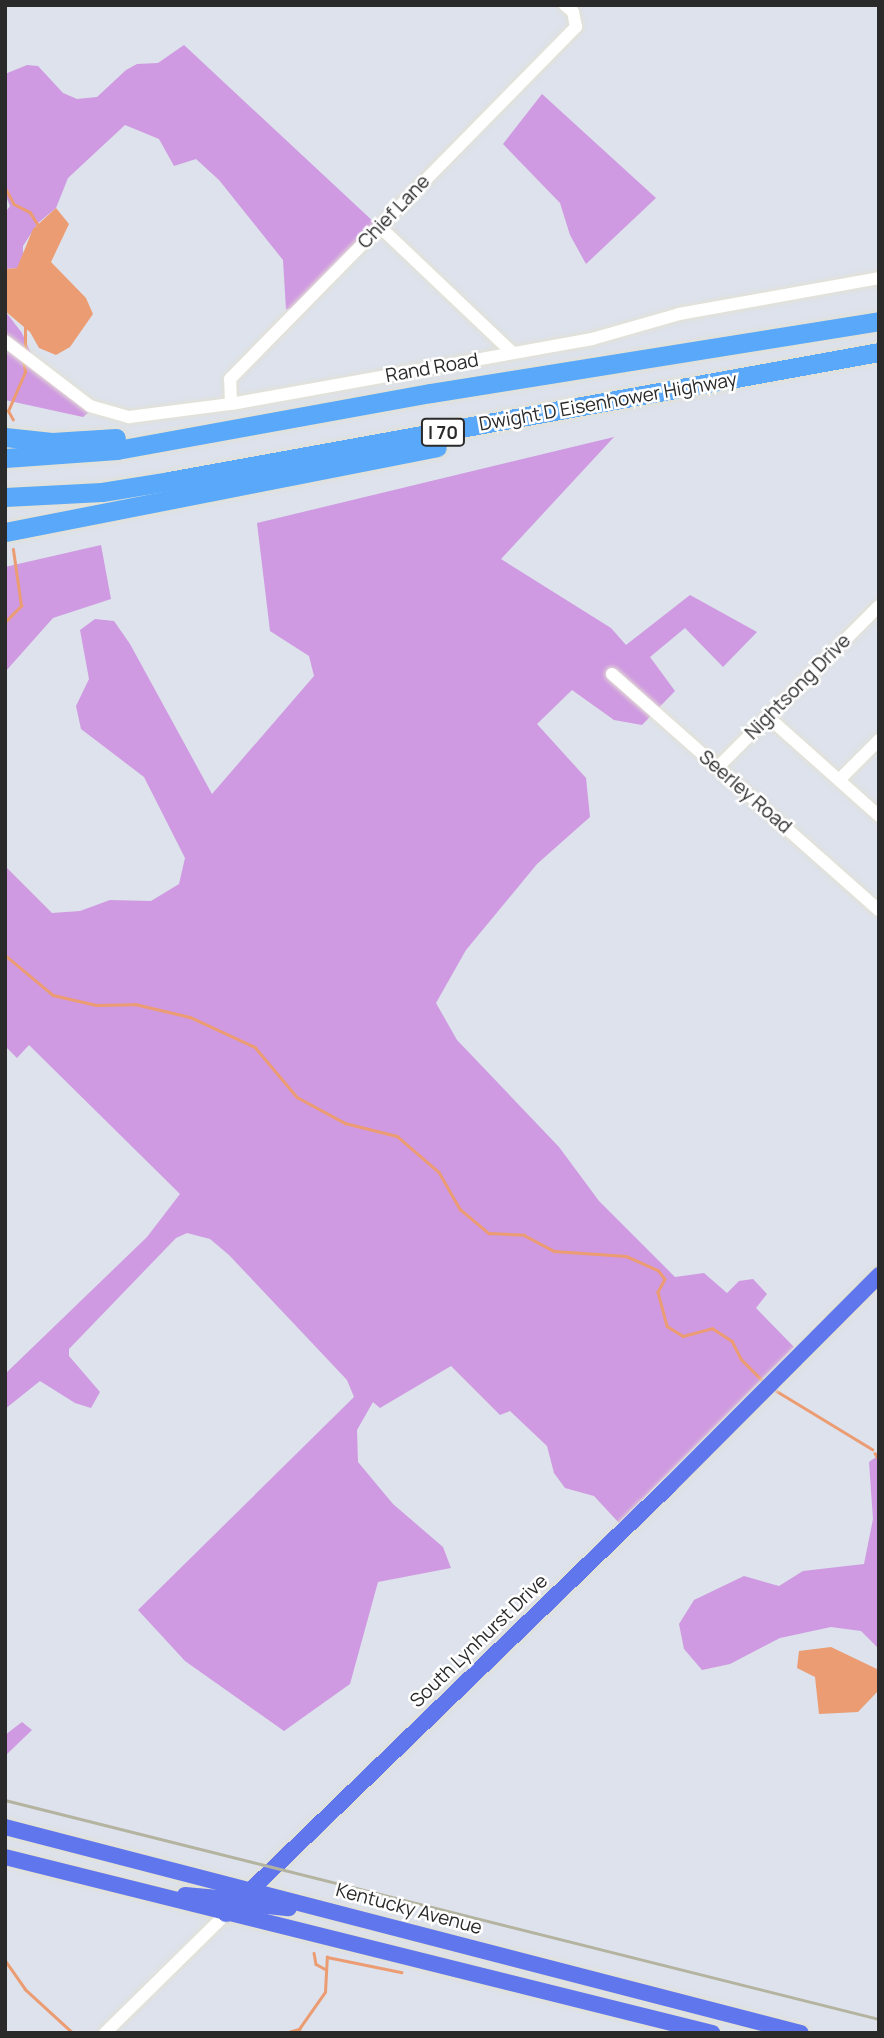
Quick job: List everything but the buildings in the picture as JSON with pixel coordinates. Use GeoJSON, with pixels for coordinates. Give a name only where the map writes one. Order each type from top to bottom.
{"type":"FeatureCollection","features":[{"type":"Feature","properties":{"kind":"highway","name":"Dwight D Eisenhower Highway"},"geometry":{"type":"LineString","coordinates":[[5,458],[104,452],[245,426],[879,321]]}},
{"type":"Feature","properties":{"kind":"highway","name":"Dwight D Eisenhower Highway"},"geometry":{"type":"LineString","coordinates":[[5,497],[137,487],[879,352]]}},
{"type":"Feature","properties":{"kind":"highway"},"geometry":{"type":"LineString","coordinates":[[5,533],[573,419],[726,380]]}},
{"type":"Feature","properties":{"kind":"highway"},"geometry":{"type":"LineString","coordinates":[[5,437],[92,440],[245,426]]}},
{"type":"Feature","properties":{"kind":"main road","name":"South Lynhurst Drive"},"geometry":{"type":"LineString","coordinates":[[226,1914],[763,1393],[879,1275]]}},
{"type":"Feature","properties":{"kind":"main road","name":"Kentucky Avenue"},"geometry":{"type":"LineString","coordinates":[[5,1827],[801,2033]]}},
{"type":"Feature","properties":{"kind":"main road"},"geometry":{"type":"LineString","coordinates":[[5,1857],[712,2033]]}},
{"type":"Feature","properties":{"kind":"main road"},"geometry":{"type":"LineString","coordinates":[[162,1897],[173,1893],[229,1898],[251,1890]]}},
{"type":"Feature","properties":{"kind":"main road"},"geometry":{"type":"LineString","coordinates":[[226,1914],[251,1906],[308,1905]]}},
{"type":"Feature","properties":{"kind":"street","name":"Chief Lane"},"geometry":{"type":"LineString","coordinates":[[231,404],[230,379],[576,27],[573,12],[565,5]]}},
{"type":"Feature","properties":{"kind":"street"},"geometry":{"type":"LineString","coordinates":[[380,227],[513,353]]}},
{"type":"Feature","properties":{"kind":"street","name":"Rand Road"},"geometry":{"type":"LineString","coordinates":[[5,341],[98,411],[129,417],[231,404],[513,353],[615,334],[679,314],[879,278]]}},
{"type":"Feature","properties":{"kind":"street","name":"Nightsong Drive"},"geometry":{"type":"LineString","coordinates":[[717,768],[879,606]]}},
{"type":"Feature","properties":{"kind":"street","name":"Seerley Road"},"geometry":{"type":"LineString","coordinates":[[612,674],[879,910]]}},
{"type":"Feature","properties":{"kind":"street"},"geometry":{"type":"LineString","coordinates":[[768,718],[879,816]]}},
{"type":"Feature","properties":{"kind":"street"},"geometry":{"type":"LineString","coordinates":[[839,780],[879,740]]}},
{"type":"Feature","properties":{"kind":"street","name":"South Lynhurst Drive"},"geometry":{"type":"LineString","coordinates":[[105,2033],[226,1914]]}},
{"type":"Feature","properties":{"kind":"shaded area"},"geometry":{"type":"Polygon","coordinates":[[[184,45],[376,224],[296,306],[286,310],[283,260],[219,180],[196,159],[174,166],[159,139],[125,125],[68,178],[56,208],[38,223],[23,246],[23,260],[17,268],[5,269],[5,213],[10,206],[5,194],[5,74],[27,65],[38,66],[63,93],[77,99],[97,97],[126,70],[137,64],[158,63],[184,45]]]}},
{"type":"Feature","properties":{"kind":"shaded area"},"geometry":{"type":"Polygon","coordinates":[[[542,94],[656,198],[586,264],[570,235],[560,203],[503,144],[542,94]]]}},
{"type":"Feature","properties":{"kind":"shaded area"},"geometry":{"type":"Polygon","coordinates":[[[56,208],[69,224],[51,262],[86,298],[93,314],[70,347],[56,355],[39,348],[30,332],[5,311],[5,269],[17,268],[33,229],[56,208]]]}},
{"type":"Feature","properties":{"kind":"shaded area"},"geometry":{"type":"Polygon","coordinates":[[[5,311],[22,333],[31,353],[5,335],[5,311]]]}},
{"type":"Feature","properties":{"kind":"shaded area"},"geometry":{"type":"Polygon","coordinates":[[[5,346],[20,355],[89,412],[83,417],[5,400],[5,346]]]}},
{"type":"Feature","properties":{"kind":"shaded area"},"geometry":{"type":"Polygon","coordinates":[[[614,437],[501,559],[611,628],[626,645],[690,595],[757,632],[723,667],[685,628],[650,657],[675,691],[642,725],[614,720],[572,690],[537,724],[586,778],[590,817],[537,864],[466,950],[436,1003],[457,1040],[559,1147],[599,1201],[675,1277],[704,1273],[727,1293],[739,1281],[753,1279],[767,1294],[756,1308],[794,1347],[619,1523],[594,1496],[565,1488],[554,1473],[547,1446],[510,1411],[500,1415],[451,1366],[380,1408],[373,1402],[357,1430],[358,1462],[393,1504],[443,1547],[451,1568],[378,1582],[350,1684],[284,1731],[185,1661],[138,1610],[354,1397],[347,1380],[229,1255],[210,1239],[187,1233],[176,1238],[69,1349],[69,1356],[100,1392],[91,1408],[75,1403],[40,1381],[5,1409],[5,1374],[147,1237],[180,1194],[29,1045],[17,1058],[5,1046],[5,866],[52,913],[80,911],[110,900],[151,901],[179,884],[185,858],[144,777],[81,729],[76,706],[89,679],[80,630],[95,619],[114,621],[130,644],[212,794],[314,676],[309,656],[270,631],[257,523],[614,437]]]}},
{"type":"Feature","properties":{"kind":"shaded area"},"geometry":{"type":"Polygon","coordinates":[[[101,545],[111,599],[53,618],[5,672],[5,567],[101,545]]]}},
{"type":"Feature","properties":{"kind":"shaded area"},"geometry":{"type":"Polygon","coordinates":[[[879,1455],[879,1649],[861,1631],[831,1627],[780,1638],[730,1664],[702,1670],[684,1649],[679,1624],[694,1600],[744,1576],[779,1586],[803,1571],[864,1564],[873,1519],[869,1462],[879,1455]]]}},
{"type":"Feature","properties":{"kind":"shaded area"},"geometry":{"type":"Polygon","coordinates":[[[831,1647],[879,1670],[879,1690],[858,1712],[819,1714],[815,1677],[797,1668],[799,1651],[831,1647]]]}},
{"type":"Feature","properties":{"kind":"shaded area"},"geometry":{"type":"Polygon","coordinates":[[[22,1722],[32,1730],[5,1756],[5,1735],[22,1722]]]}},
{"type":"Feature","properties":{"kind":"waterway"},"geometry":{"type":"LineString","coordinates":[[5,187],[14,204],[30,212],[38,225]]}},
{"type":"Feature","properties":{"kind":"waterway"},"geometry":{"type":"LineString","coordinates":[[25,327],[25,352]]}},
{"type":"Feature","properties":{"kind":"waterway"},"geometry":{"type":"LineString","coordinates":[[13,420],[8,411],[25,372],[23,360]]}},
{"type":"Feature","properties":{"kind":"waterway"},"geometry":{"type":"LineString","coordinates":[[5,622],[21,606],[13,550]]}},
{"type":"Feature","properties":{"kind":"waterway"},"geometry":{"type":"LineString","coordinates":[[5,955],[53,995],[96,1005],[135,1004],[190,1017],[255,1047],[297,1097],[345,1123],[397,1136],[439,1172],[460,1209],[489,1233],[524,1235],[554,1251],[626,1256],[658,1270],[665,1279],[658,1292],[667,1326],[683,1336],[712,1328],[732,1341],[741,1359],[764,1382]]}},
{"type":"Feature","properties":{"kind":"waterway"},"geometry":{"type":"LineString","coordinates":[[775,1390],[872,1449]]}},
{"type":"Feature","properties":{"kind":"waterway"},"geometry":{"type":"LineString","coordinates":[[875,1453],[879,1460]]}},
{"type":"Feature","properties":{"kind":"waterway"},"geometry":{"type":"LineString","coordinates":[[314,1953],[316,1964],[325,1969]]}},
{"type":"Feature","properties":{"kind":"waterway"},"geometry":{"type":"LineString","coordinates":[[285,2033],[299,2029],[325,1992],[327,1957],[401,1972]]}},
{"type":"Feature","properties":{"kind":"waterway"},"geometry":{"type":"LineString","coordinates":[[5,1960],[25,1989],[73,2033]]}},
{"type":"Feature","properties":{"kind":"railway"},"geometry":{"type":"LineString","coordinates":[[5,1800],[879,2019]]}}]}
